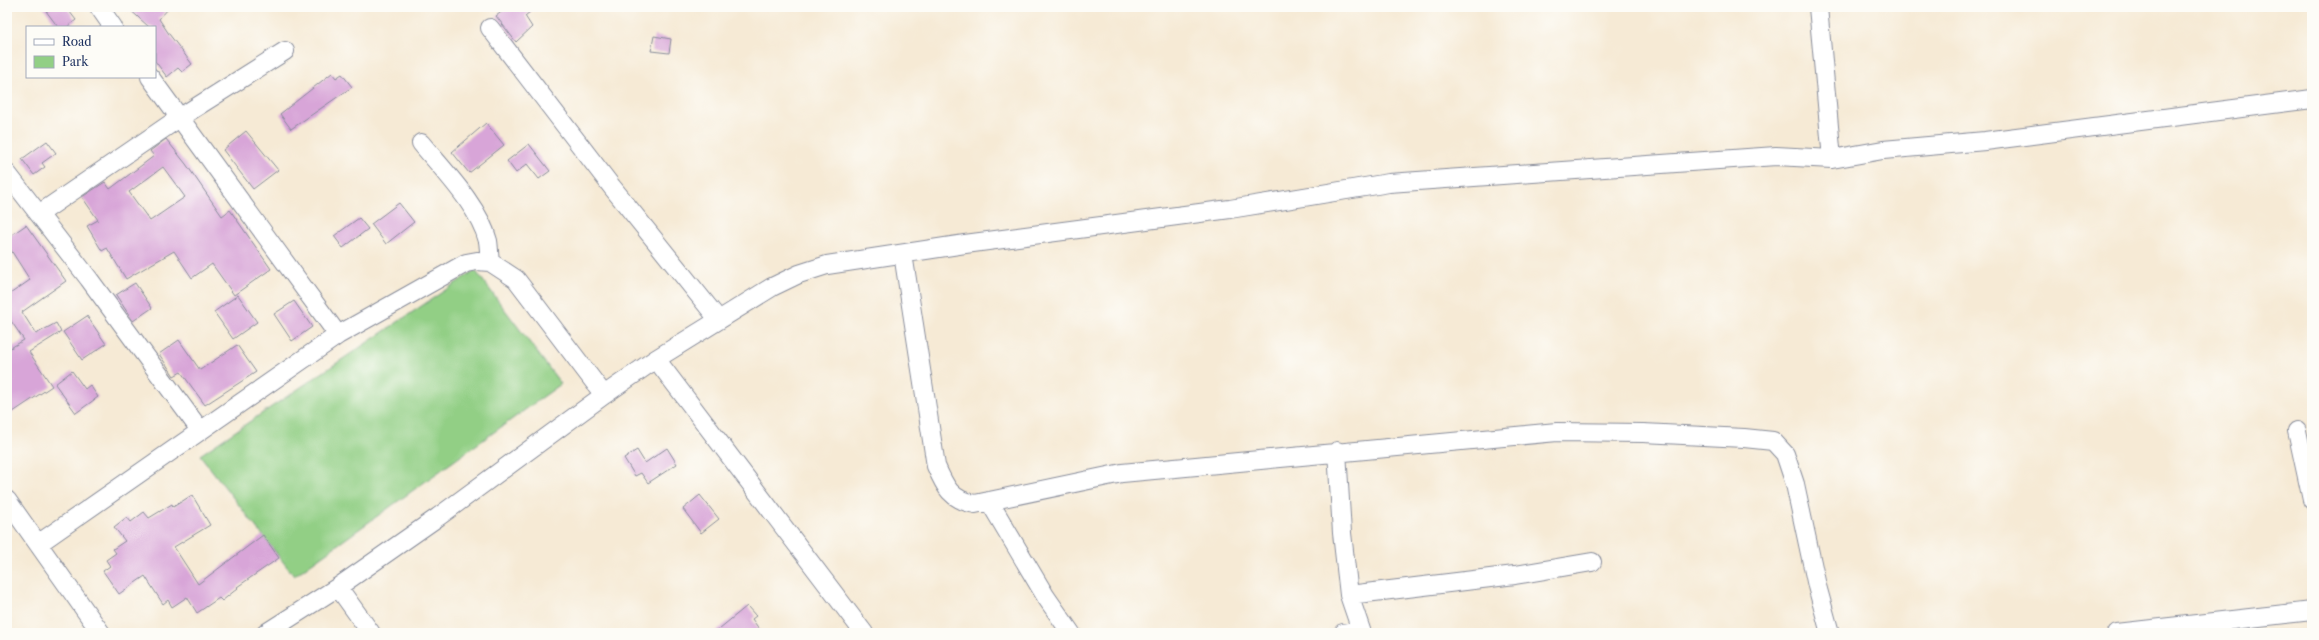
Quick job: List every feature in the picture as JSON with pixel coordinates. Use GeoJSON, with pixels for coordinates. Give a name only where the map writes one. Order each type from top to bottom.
{"type":"FeatureCollection","features":[{"type":"Feature","properties":{"kind":"street"},"geometry":{"type":"LineString","coordinates":[[99,7],[112,26]]}},
{"type":"Feature","properties":{"kind":"street"},"geometry":{"type":"LineString","coordinates":[[1818,7],[1832,160]]}},
{"type":"Feature","properties":{"kind":"street"},"geometry":{"type":"LineString","coordinates":[[490,28],[612,187],[718,319]]}},
{"type":"Feature","properties":{"kind":"street"},"geometry":{"type":"LineString","coordinates":[[39,214],[179,118],[285,51]]}},
{"type":"Feature","properties":{"kind":"street"},"geometry":{"type":"LineString","coordinates":[[151,78],[338,335]]}},
{"type":"Feature","properties":{"kind":"street"},"geometry":{"type":"LineString","coordinates":[[266,633],[338,587],[438,517],[604,395],[656,359],[718,319],[799,274],[827,265],[1230,209],[1389,183],[1776,156],[1832,160],[1883,150],[1985,141],[2312,99]]}},
{"type":"Feature","properties":{"kind":"street"},"geometry":{"type":"LineString","coordinates":[[421,143],[466,198],[480,222],[488,240],[490,262]]}},
{"type":"Feature","properties":{"kind":"street"},"geometry":{"type":"LineString","coordinates":[[7,172],[200,430]]}},
{"type":"Feature","properties":{"kind":"street"},"geometry":{"type":"LineString","coordinates":[[903,254],[936,466],[946,488],[962,502],[975,504],[989,502],[1122,473],[1557,432],[1643,433],[1744,438],[1773,442],[1785,454],[1795,484],[1817,586],[1830,633]]}},
{"type":"Feature","properties":{"kind":"street"},"geometry":{"type":"LineString","coordinates":[[38,544],[338,335],[466,263],[477,261],[490,262],[516,279],[604,395]]}},
{"type":"Feature","properties":{"kind":"street"},"geometry":{"type":"LineString","coordinates":[[656,359],[864,633]]}},
{"type":"Feature","properties":{"kind":"street"},"geometry":{"type":"LineString","coordinates":[[2297,431],[2312,500]]}},
{"type":"Feature","properties":{"kind":"street"},"geometry":{"type":"LineString","coordinates":[[1337,452],[1342,532],[1349,595],[1362,631],[1343,633]]}},
{"type":"Feature","properties":{"kind":"street"},"geometry":{"type":"LineString","coordinates":[[7,500],[101,633]]}},
{"type":"Feature","properties":{"kind":"street"},"geometry":{"type":"LineString","coordinates":[[989,502],[1046,597],[1071,633]]}},
{"type":"Feature","properties":{"kind":"street"},"geometry":{"type":"LineString","coordinates":[[1349,595],[1515,575],[1592,562]]}},
{"type":"Feature","properties":{"kind":"street"},"geometry":{"type":"LineString","coordinates":[[338,587],[371,633]]}},
{"type":"Feature","properties":{"kind":"street"},"geometry":{"type":"LineString","coordinates":[[2118,633],[2312,611]]}},
{"type":"Feature","properties":{"kind":"green space"},"geometry":{"type":"Polygon","coordinates":[[[475,270],[561,384],[294,576],[200,455],[475,270]]]}},
{"type":"Feature","properties":{"kind":"building"},"geometry":{"type":"Polygon","coordinates":[[[43,7],[66,7],[76,20],[68,26],[57,26],[43,7]]]}},
{"type":"Feature","properties":{"kind":"building"},"geometry":{"type":"Polygon","coordinates":[[[127,7],[170,7],[159,19],[192,64],[182,72],[178,68],[167,77],[156,62],[156,26],[148,26],[127,7]]]}},
{"type":"Feature","properties":{"kind":"building"},"geometry":{"type":"Polygon","coordinates":[[[508,7],[536,7],[525,16],[532,27],[516,42],[496,16],[508,7]]]}},
{"type":"Feature","properties":{"kind":"building"},"geometry":{"type":"Polygon","coordinates":[[[654,36],[671,39],[669,53],[651,51],[654,36]]]}},
{"type":"Feature","properties":{"kind":"building"},"geometry":{"type":"Polygon","coordinates":[[[332,73],[336,78],[342,74],[352,87],[291,129],[280,114],[332,73]]]}},
{"type":"Feature","properties":{"kind":"building"},"geometry":{"type":"Polygon","coordinates":[[[486,123],[504,145],[469,173],[452,152],[486,123]]]}},
{"type":"Feature","properties":{"kind":"building"},"geometry":{"type":"Polygon","coordinates":[[[246,131],[278,170],[253,189],[223,150],[246,131]]]}},
{"type":"Feature","properties":{"kind":"building"},"geometry":{"type":"Polygon","coordinates":[[[166,139],[186,164],[222,216],[230,210],[271,269],[234,295],[212,264],[192,278],[174,251],[126,279],[107,248],[102,251],[87,226],[98,220],[82,197],[105,182],[110,189],[154,156],[150,151],[166,139]],[[163,167],[129,192],[150,221],[185,197],[163,167]]]}},
{"type":"Feature","properties":{"kind":"building"},"geometry":{"type":"Polygon","coordinates":[[[47,141],[56,153],[42,163],[45,167],[34,175],[22,159],[47,141]]]}},
{"type":"Feature","properties":{"kind":"building"},"geometry":{"type":"Polygon","coordinates":[[[529,144],[550,171],[539,179],[527,164],[516,173],[507,161],[529,144]]]}},
{"type":"Feature","properties":{"kind":"building"},"geometry":{"type":"Polygon","coordinates":[[[399,203],[414,222],[386,244],[371,224],[399,203]]]}},
{"type":"Feature","properties":{"kind":"building"},"geometry":{"type":"Polygon","coordinates":[[[359,218],[368,229],[343,248],[334,236],[359,218]]]}},
{"type":"Feature","properties":{"kind":"building"},"geometry":{"type":"Polygon","coordinates":[[[26,225],[66,281],[22,312],[36,334],[56,323],[61,332],[29,352],[52,386],[7,416],[7,350],[24,340],[7,315],[7,296],[30,280],[7,244],[7,238],[26,225]]]}},
{"type":"Feature","properties":{"kind":"building"},"geometry":{"type":"Polygon","coordinates":[[[135,283],[152,308],[133,321],[116,295],[135,283]]]}},
{"type":"Feature","properties":{"kind":"building"},"geometry":{"type":"Polygon","coordinates":[[[238,295],[257,322],[233,339],[214,312],[238,295]]]}},
{"type":"Feature","properties":{"kind":"building"},"geometry":{"type":"Polygon","coordinates":[[[294,301],[312,327],[292,341],[274,314],[294,301]]]}},
{"type":"Feature","properties":{"kind":"building"},"geometry":{"type":"Polygon","coordinates":[[[87,316],[106,344],[82,360],[63,332],[87,316]]]}},
{"type":"Feature","properties":{"kind":"building"},"geometry":{"type":"Polygon","coordinates":[[[179,340],[200,370],[237,345],[256,372],[205,405],[181,372],[174,376],[159,354],[179,340]]]}},
{"type":"Feature","properties":{"kind":"building"},"geometry":{"type":"Polygon","coordinates":[[[72,371],[85,389],[90,385],[98,397],[76,413],[55,384],[72,371]]]}},
{"type":"Feature","properties":{"kind":"building"},"geometry":{"type":"Polygon","coordinates":[[[667,448],[677,464],[648,483],[641,473],[635,476],[624,458],[637,450],[645,463],[667,448]]]}},
{"type":"Feature","properties":{"kind":"building"},"geometry":{"type":"Polygon","coordinates":[[[192,495],[210,525],[174,547],[198,584],[263,535],[279,558],[237,587],[238,588],[222,601],[219,598],[197,613],[187,597],[172,607],[168,600],[163,604],[145,576],[119,594],[103,571],[110,566],[106,560],[116,553],[113,549],[125,541],[114,527],[127,517],[131,522],[144,512],[149,518],[172,504],[173,507],[192,495]]]}},
{"type":"Feature","properties":{"kind":"building"},"geometry":{"type":"Polygon","coordinates":[[[700,495],[719,519],[701,533],[683,509],[700,495]]]}},
{"type":"Feature","properties":{"kind":"building"},"geometry":{"type":"Polygon","coordinates":[[[747,606],[756,616],[752,619],[762,633],[714,633],[747,606]]]}}]}
